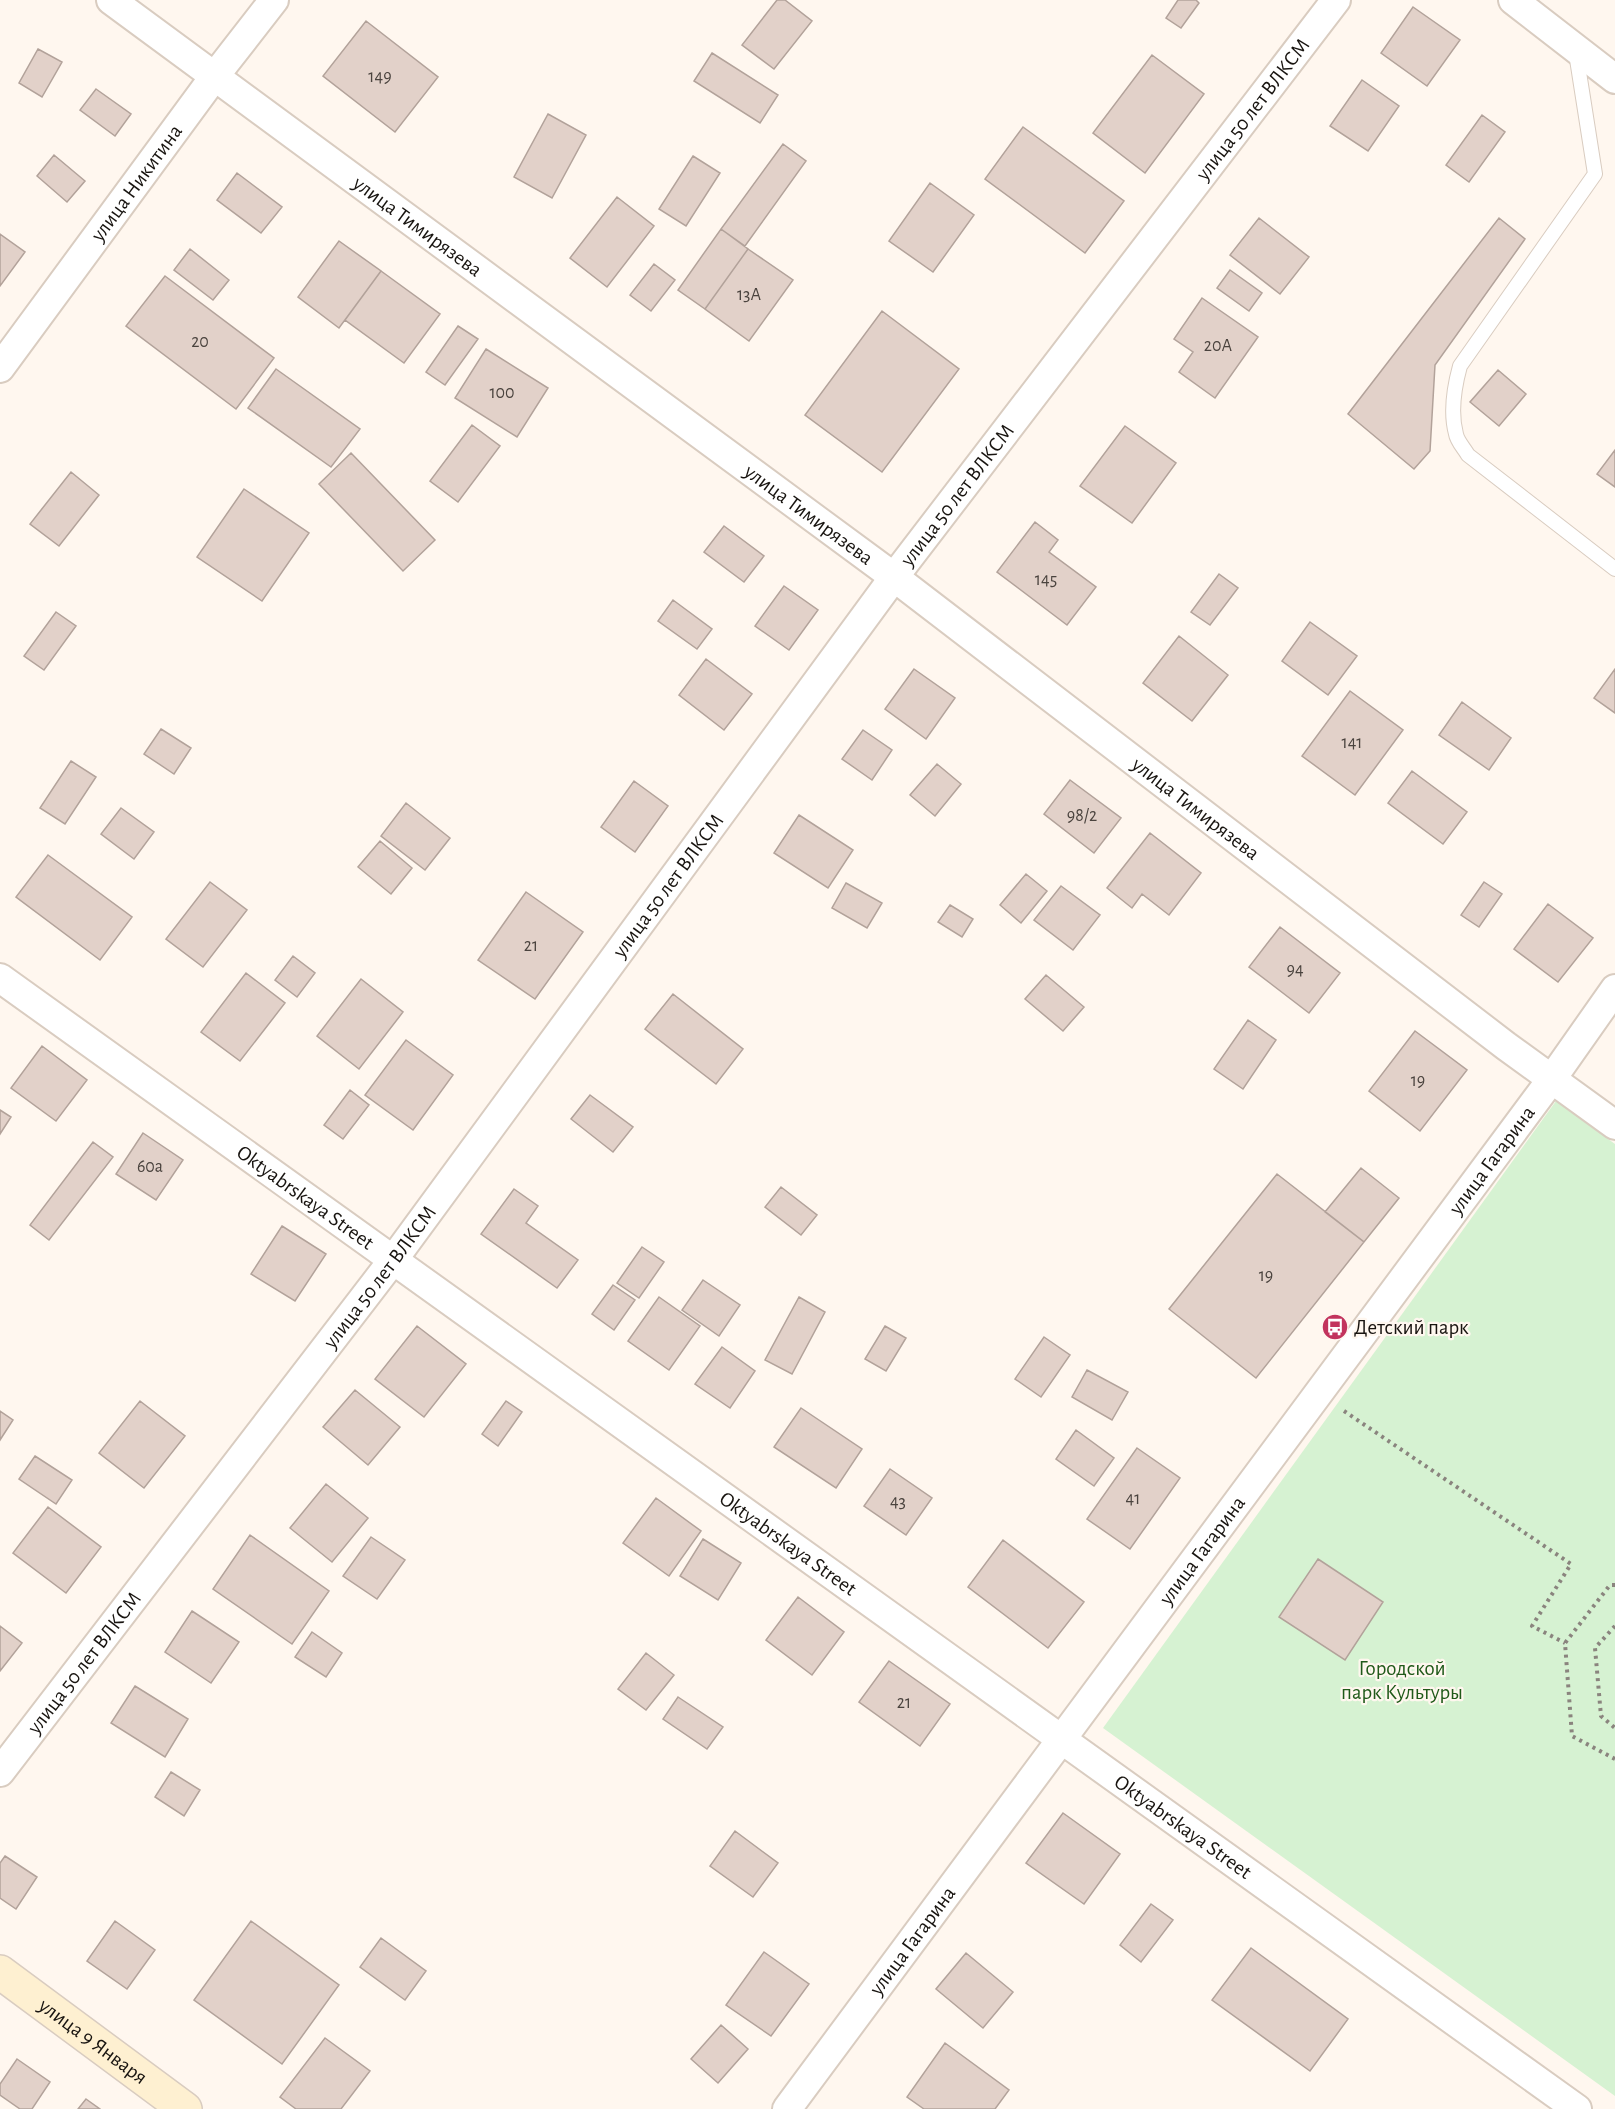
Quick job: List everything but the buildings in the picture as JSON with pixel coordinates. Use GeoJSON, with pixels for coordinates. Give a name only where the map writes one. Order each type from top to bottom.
{"type":"FeatureCollection","features":[{"type":"Feature","properties":{"kind":"main road","name":"улица 9 Января"},"geometry":{"type":"LineString","coordinates":[[0,1972],[185,2109]]}},
{"type":"Feature","properties":{"kind":"street","name":"улица Тимирязева"},"geometry":{"type":"LineString","coordinates":[[111,0],[894,577],[1551,1080],[1615,1125]]}},
{"type":"Feature","properties":{"kind":"street","name":"улица Никитина"},"geometry":{"type":"LineString","coordinates":[[0,368],[214,77],[274,0]]}},
{"type":"Feature","properties":{"kind":"street","name":"улица 50 лет ВЛКСМ"},"geometry":{"type":"LineString","coordinates":[[0,1772],[393,1260],[894,577],[1336,0]]}},
{"type":"Feature","properties":{"kind":"street"},"geometry":{"type":"LineString","coordinates":[[1513,0],[1615,79]]}},
{"type":"Feature","properties":{"kind":"street","name":"Oktyabrskaya Street"},"geometry":{"type":"LineString","coordinates":[[0,978],[1577,2109]]}},
{"type":"Feature","properties":{"kind":"street","name":"улица Гагарина"},"geometry":{"type":"LineString","coordinates":[[787,2109],[1551,1080],[1615,989]]}},
{"type":"Feature","properties":{"kind":"lane"},"geometry":{"type":"LineString","coordinates":[[1576,49],[1595,174],[1460,366],[1454,388],[1453,411],[1456,435],[1468,455],[1615,569]]}},
{"type":"Feature","properties":{"kind":"path"},"geometry":{"type":"LineString","coordinates":[[1336,1406],[1571,1564],[1532,1626],[1565,1643]]}},
{"type":"Feature","properties":{"kind":"path"},"geometry":{"type":"LineString","coordinates":[[1615,1585],[1610,1585],[1565,1643],[1572,1736],[1615,1760]]}},
{"type":"Feature","properties":{"kind":"path"},"geometry":{"type":"LineString","coordinates":[[1615,1626],[1595,1648],[1601,1716],[1615,1728]]}},
{"type":"Feature","properties":{"kind":"green space","name":"Городской парк Культуры"},"geometry":{"type":"Polygon","coordinates":[[[1556,1101],[1615,1144],[1615,2096],[1103,1728],[1556,1101]]]}},
{"type":"Feature","properties":{"kind":"place","name":"Детский парк"},"geometry":{"type":"Point","coordinates":[1335,1327]}}]}
